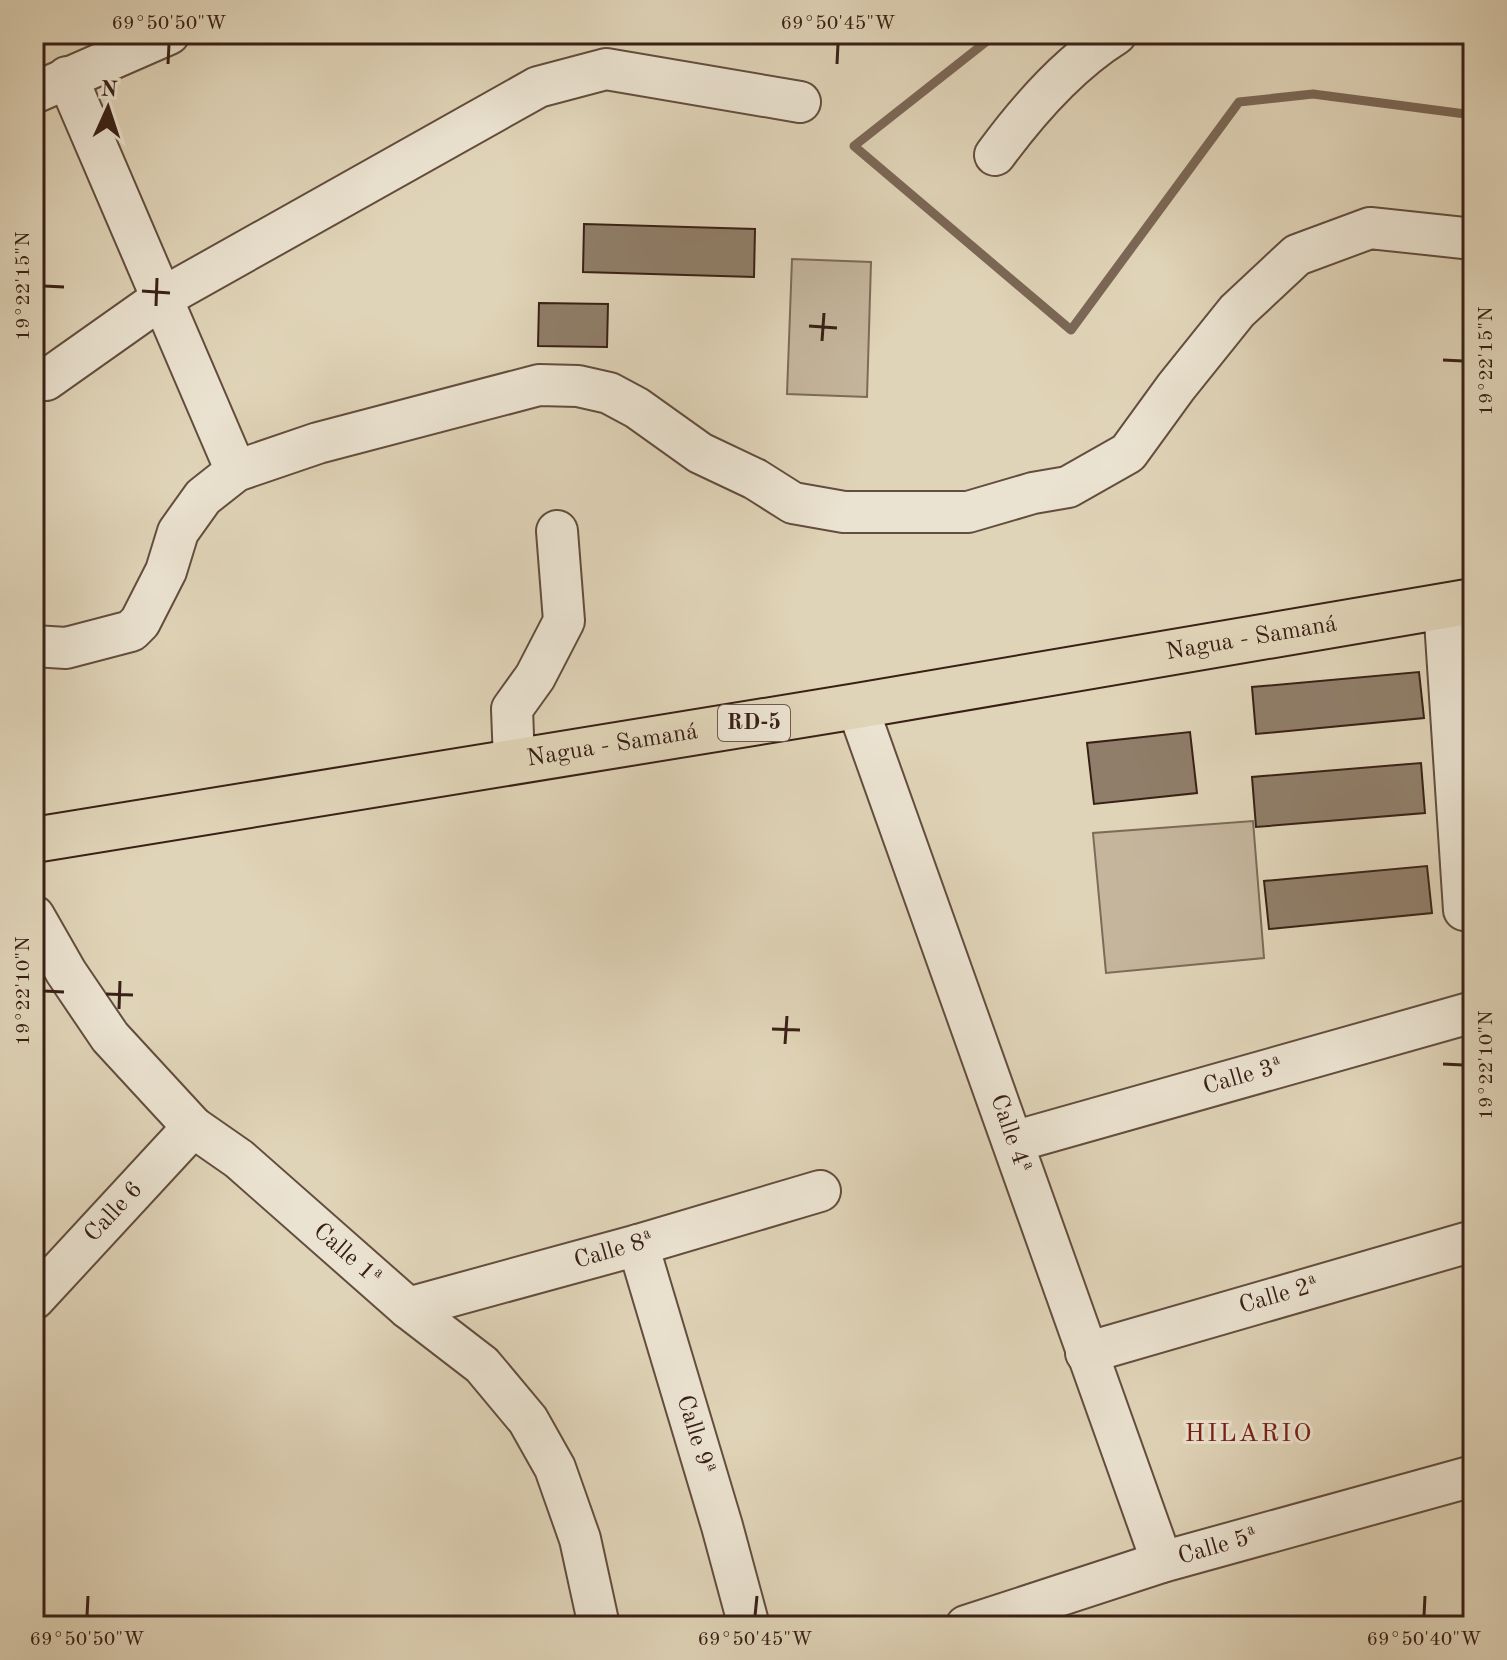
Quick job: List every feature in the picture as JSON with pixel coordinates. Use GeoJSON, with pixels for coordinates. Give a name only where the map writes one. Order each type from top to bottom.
{"type":"FeatureCollection","features":[{"type":"Feature","properties":{"kind":"main road","name":"Nagua - Samaná"},"geometry":{"type":"LineString","coordinates":[[34,840],[857,706],[1458,603]]}},
{"type":"Feature","properties":{"kind":"street"},"geometry":{"type":"LineString","coordinates":[[169,34],[50,85],[162,298],[236,471]]}},
{"type":"Feature","properties":{"kind":"street"},"geometry":{"type":"LineString","coordinates":[[995,155],[1020,121],[1060,80],[1116,34]]}},
{"type":"Feature","properties":{"kind":"street"},"geometry":{"type":"LineString","coordinates":[[46,380],[162,298],[538,87],[606,69],[800,102]]}},
{"type":"Feature","properties":{"kind":"street"},"geometry":{"type":"LineString","coordinates":[[34,646],[66,648],[131,631],[140,622],[166,571],[178,532],[203,497],[236,471],[318,443],[539,385],[578,386],[609,393],[637,408],[700,453],[755,479],[793,503],[844,512],[968,512],[1033,493],[1068,487],[1128,453],[1237,311],[1297,255],[1370,228],[1473,239]]}},
{"type":"Feature","properties":{"kind":"street"},"geometry":{"type":"LineString","coordinates":[[514,762],[512,709],[535,677],[564,621],[557,531]]}},
{"type":"Feature","properties":{"kind":"street"},"geometry":{"type":"LineString","coordinates":[[1458,603],[1464,910]]}},
{"type":"Feature","properties":{"kind":"street","name":"Calle 4ª"},"geometry":{"type":"LineString","coordinates":[[857,706],[1162,1562]]}},
{"type":"Feature","properties":{"kind":"street","name":"Calle 1ª"},"geometry":{"type":"LineString","coordinates":[[34,916],[66,972],[110,1037],[193,1127],[239,1159],[408,1308],[482,1365],[528,1420],[555,1468],[580,1539],[599,1626]]}},
{"type":"Feature","properties":{"kind":"street","name":"Calle 3ª"},"geometry":{"type":"LineString","coordinates":[[1013,1142],[1473,1012]]}},
{"type":"Feature","properties":{"kind":"street","name":"Calle 6"},"geometry":{"type":"LineString","coordinates":[[34,1299],[193,1127]]}},
{"type":"Feature","properties":{"kind":"street","name":"Calle 8ª"},"geometry":{"type":"LineString","coordinates":[[408,1308],[820,1191]]}},
{"type":"Feature","properties":{"kind":"street","name":"Calle 2ª"},"geometry":{"type":"LineString","coordinates":[[1086,1353],[1473,1241]]}},
{"type":"Feature","properties":{"kind":"street","name":"Calle 9ª"},"geometry":{"type":"LineString","coordinates":[[638,1245],[749,1626]]}},
{"type":"Feature","properties":{"kind":"street","name":"Calle 5ª"},"geometry":{"type":"LineString","coordinates":[[966,1626],[1162,1562],[1473,1476]]}},
{"type":"Feature","properties":{"kind":"shaded area"},"geometry":{"type":"Polygon","coordinates":[[[792,259],[871,262],[867,397],[787,394],[792,259]]]}},
{"type":"Feature","properties":{"kind":"shaded area"},"geometry":{"type":"Polygon","coordinates":[[[1253,821],[1264,958],[1106,973],[1093,833],[1253,821]]]}},
{"type":"Feature","properties":{"kind":"building"},"geometry":{"type":"Polygon","coordinates":[[[584,224],[755,229],[754,277],[583,272],[584,224]]]}},
{"type":"Feature","properties":{"kind":"building"},"geometry":{"type":"Polygon","coordinates":[[[539,303],[608,304],[607,347],[538,346],[539,303]]]}},
{"type":"Feature","properties":{"kind":"building"},"geometry":{"type":"Polygon","coordinates":[[[1419,672],[1424,718],[1256,734],[1252,687],[1419,672]]]}},
{"type":"Feature","properties":{"kind":"building"},"geometry":{"type":"Polygon","coordinates":[[[1190,732],[1197,793],[1094,804],[1087,743],[1190,732]]]}},
{"type":"Feature","properties":{"kind":"building"},"geometry":{"type":"Polygon","coordinates":[[[1421,763],[1425,813],[1256,827],[1252,777],[1421,763]]]}},
{"type":"Feature","properties":{"kind":"building"},"geometry":{"type":"Polygon","coordinates":[[[1427,866],[1432,913],[1269,929],[1264,881],[1427,866]]]}},
{"type":"Feature","properties":{"kind":"waterway"},"geometry":{"type":"LineString","coordinates":[[996,34],[854,146],[1071,330],[1239,102],[1313,94],[1473,115]]}},
{"type":"Feature","properties":{"kind":"district","name":"HILARIO"},"geometry":{"type":"Point","coordinates":[1249,1434]}}]}
